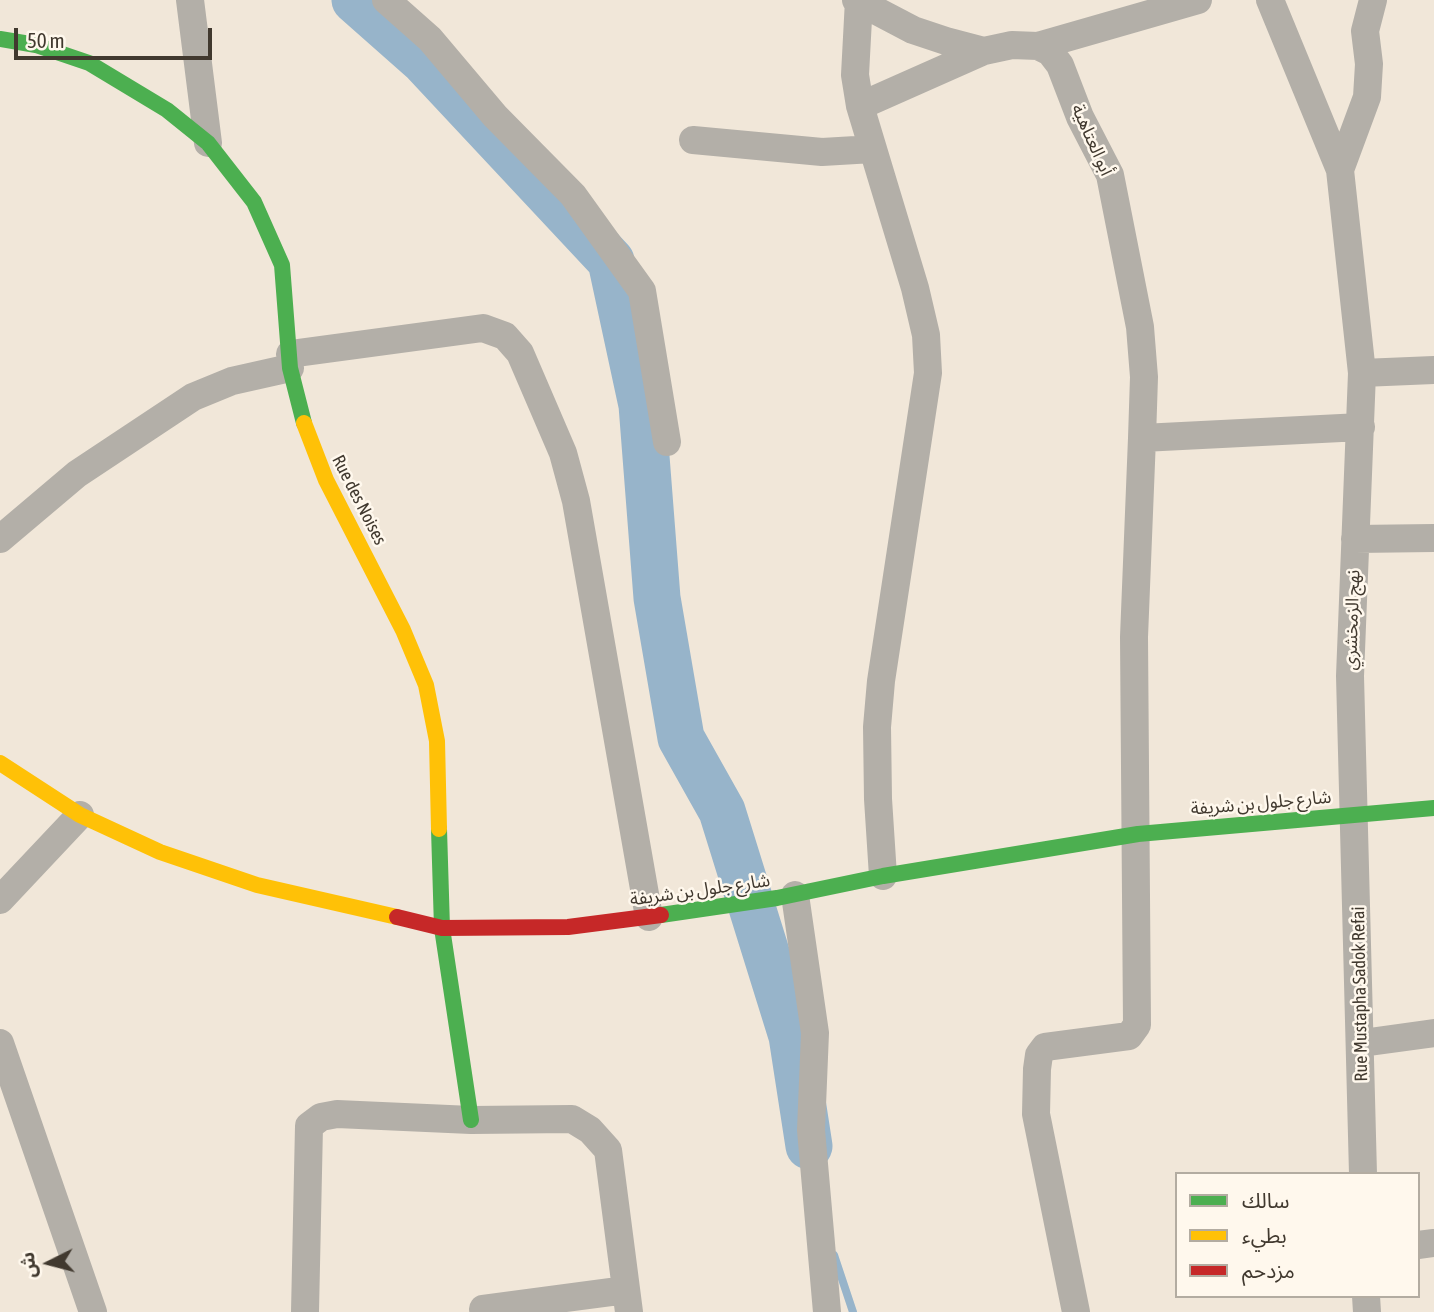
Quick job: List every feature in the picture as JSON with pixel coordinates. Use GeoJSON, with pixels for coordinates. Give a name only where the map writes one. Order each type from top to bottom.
{"type":"FeatureCollection","features":[{"type":"Feature","properties":{"kind":"main road","name":"Rue des Noises"},"geometry":{"type":"LineString","coordinates":[[0,38],[36,45],[89,63],[167,110],[208,144],[254,202],[272,237],[282,265],[288,299],[290,361],[309,441],[326,480],[403,630],[426,685],[437,741],[442,928],[471,1120]]}},
{"type":"Feature","properties":{"kind":"main road","name":"شارع جلول بن شريفة"},"geometry":{"type":"LineString","coordinates":[[0,762],[80,815],[160,852],[257,885],[442,928],[568,927],[786,897],[883,876],[1138,834],[1434,808]]}},
{"type":"Feature","properties":{"kind":"street"},"geometry":{"type":"LineString","coordinates":[[190,0],[208,144]]}},
{"type":"Feature","properties":{"kind":"street"},"geometry":{"type":"LineString","coordinates":[[386,0],[430,39],[495,116],[573,195],[642,291],[667,442]]}},
{"type":"Feature","properties":{"kind":"street"},"geometry":{"type":"LineString","coordinates":[[860,106],[984,51],[1012,44],[1038,46],[1198,0]]}},
{"type":"Feature","properties":{"kind":"street"},"geometry":{"type":"LineString","coordinates":[[1270,0],[1340,170],[1362,373],[1434,370]]}},
{"type":"Feature","properties":{"kind":"street"},"geometry":{"type":"LineString","coordinates":[[1340,170],[1367,97],[1369,64],[1365,31],[1373,0]]}},
{"type":"Feature","properties":{"kind":"street"},"geometry":{"type":"LineString","coordinates":[[883,876],[878,788],[881,681],[929,373],[926,335],[915,288],[860,106],[855,75],[858,1],[913,30],[984,51]]}},
{"type":"Feature","properties":{"kind":"street","name":"أبو العتاهية"},"geometry":{"type":"LineString","coordinates":[[1038,46],[1050,52],[1060,65],[1080,117],[1110,175],[1140,327],[1144,377],[1134,637],[1138,834],[1137,1025],[1129,1036],[1045,1047],[1039,1055],[1037,1069],[1036,1114],[1076,1312]]}},
{"type":"Feature","properties":{"kind":"street"},"geometry":{"type":"LineString","coordinates":[[692,141],[822,152],[873,149]]}},
{"type":"Feature","properties":{"kind":"street"},"geometry":{"type":"LineString","coordinates":[[0,539],[76,474],[193,397],[290,361],[473,328],[495,331],[513,343],[564,453],[576,501],[649,917]]}},
{"type":"Feature","properties":{"kind":"street","name":"نهج الزمخشري"},"geometry":{"type":"LineString","coordinates":[[1354,814],[1350,676],[1362,373]]}},
{"type":"Feature","properties":{"kind":"street"},"geometry":{"type":"LineString","coordinates":[[1142,438],[1361,427]]}},
{"type":"Feature","properties":{"kind":"street"},"geometry":{"type":"LineString","coordinates":[[1355,538],[1434,538]]}},
{"type":"Feature","properties":{"kind":"street","name":"Rue Mustapha Sadok Refai"},"geometry":{"type":"LineString","coordinates":[[1354,814],[1362,1043],[1363,1172]]}},
{"type":"Feature","properties":{"kind":"street"},"geometry":{"type":"LineString","coordinates":[[0,900],[80,815]]}},
{"type":"Feature","properties":{"kind":"street"},"geometry":{"type":"LineString","coordinates":[[786,897],[815,1034],[811,1130],[827,1312]]}},
{"type":"Feature","properties":{"kind":"street"},"geometry":{"type":"LineString","coordinates":[[1362,1043],[1434,1033]]}},
{"type":"Feature","properties":{"kind":"street"},"geometry":{"type":"LineString","coordinates":[[0,1043],[93,1312]]}},
{"type":"Feature","properties":{"kind":"street"},"geometry":{"type":"LineString","coordinates":[[305,1312],[309,1126],[321,1118],[337,1114],[471,1120],[572,1119],[590,1130],[608,1150],[627,1301],[483,1309]]}},
{"type":"Feature","properties":{"kind":"water"},"geometry":{"type":"Polygon","coordinates":[[[336,0],[374,0],[434,52],[416,69],[336,0]]]}},
{"type":"Feature","properties":{"kind":"waterway"},"geometry":{"type":"LineString","coordinates":[[355,0],[424,61],[611,261],[642,405],[657,598],[681,738],[722,811],[792,1036],[809,1146]]}},
{"type":"Feature","properties":{"kind":"waterway"},"geometry":{"type":"LineString","coordinates":[[834,1255],[853,1312]]}},
{"type":"Feature","properties":{"kind":"traffic: fast"},"geometry":{"type":"LineString","coordinates":[[0,39],[36,45],[89,63],[167,110],[208,143],[254,202],[282,265],[290,368],[304,423]]}},
{"type":"Feature","properties":{"kind":"traffic: fast"},"geometry":{"type":"LineString","coordinates":[[661,915],[777,898],[883,876],[1138,834],[1434,808]]}},
{"type":"Feature","properties":{"kind":"traffic: fast"},"geometry":{"type":"LineString","coordinates":[[439,829],[442,928],[471,1120]]}},
{"type":"Feature","properties":{"kind":"traffic: slow"},"geometry":{"type":"LineString","coordinates":[[304,423],[326,480],[403,630],[426,685],[437,741],[439,829]]}},
{"type":"Feature","properties":{"kind":"traffic: slow"},"geometry":{"type":"LineString","coordinates":[[0,763],[80,815],[160,852],[257,885],[397,917]]}},
{"type":"Feature","properties":{"kind":"traffic: jam"},"geometry":{"type":"LineString","coordinates":[[397,917],[442,928],[568,927],[661,915]]}}]}
